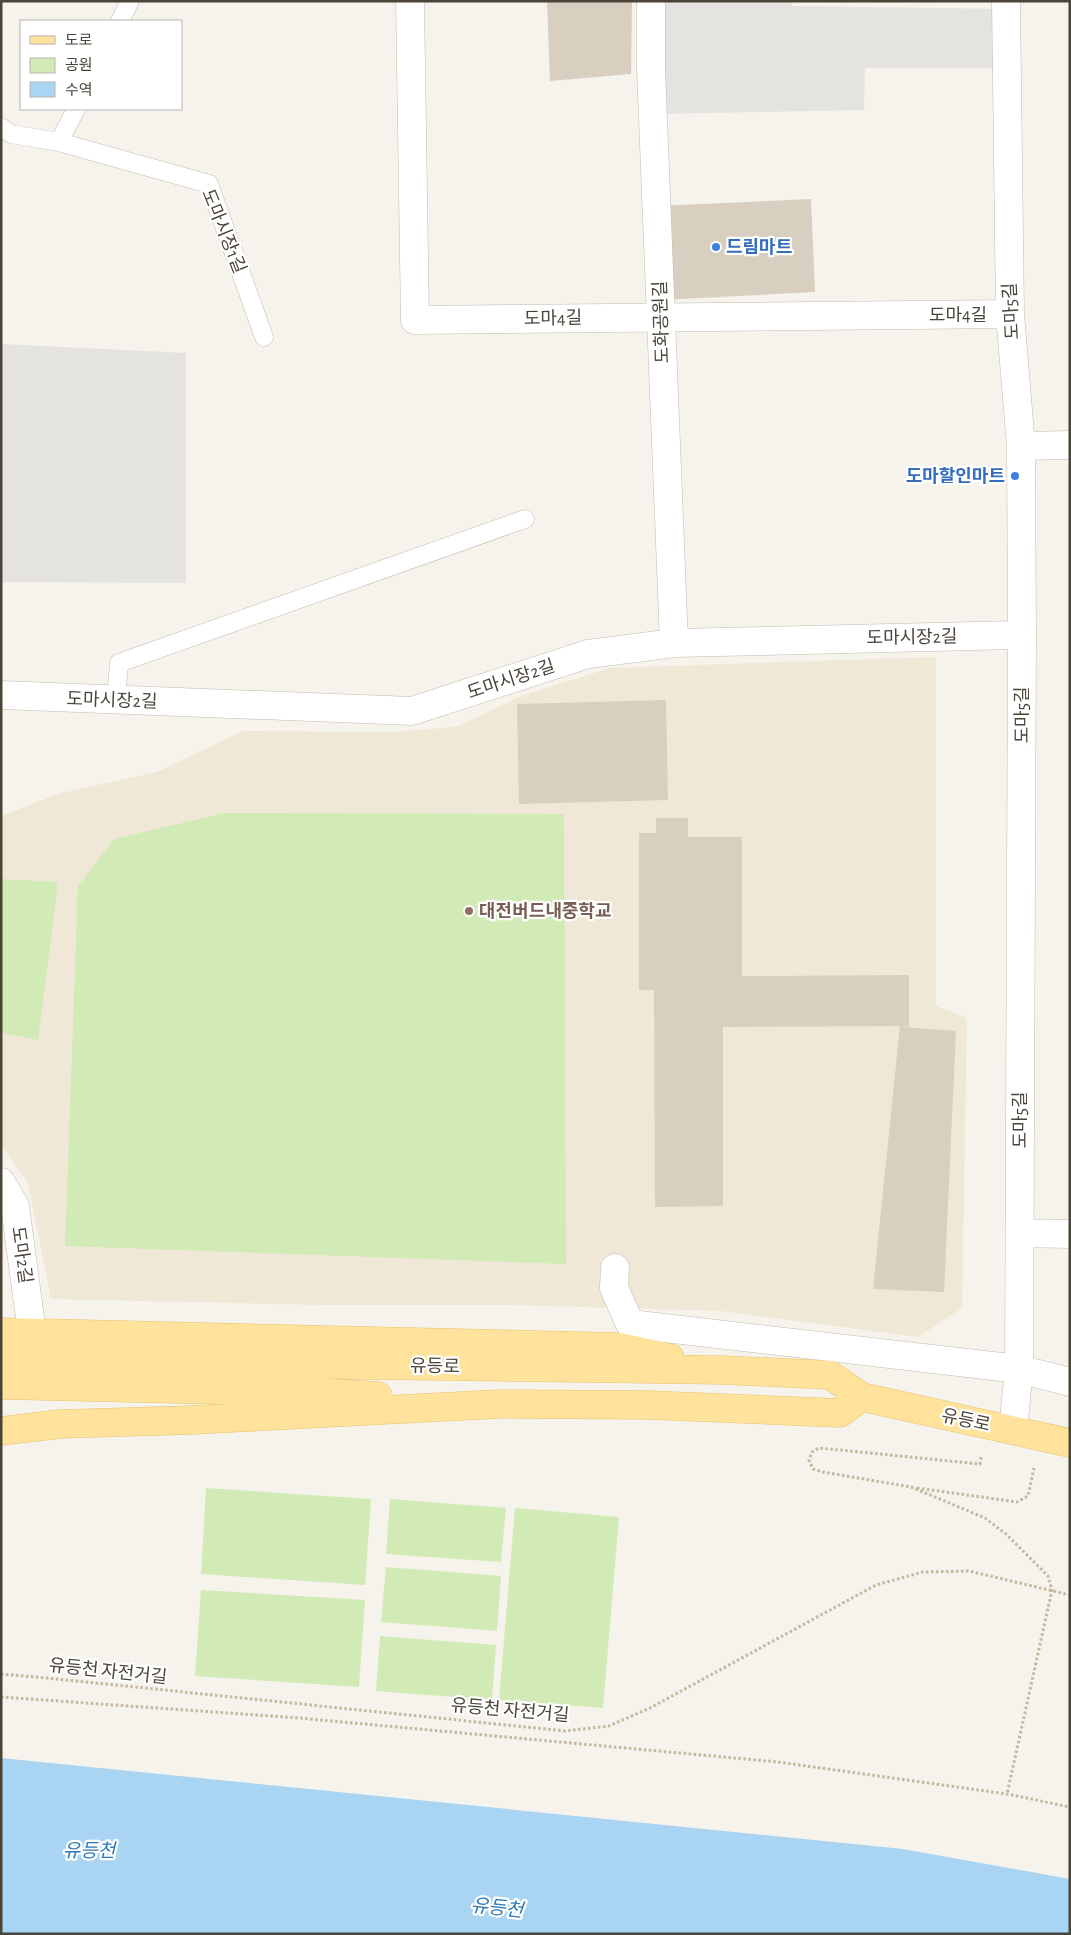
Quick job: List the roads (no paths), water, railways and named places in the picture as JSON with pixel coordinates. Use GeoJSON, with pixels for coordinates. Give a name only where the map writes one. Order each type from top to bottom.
{"type":"FeatureCollection","features":[{"type":"Feature","properties":{"kind":"main road"},"geometry":{"type":"LineString","coordinates":[[1,1332],[619,1347],[722,1370]]}},
{"type":"Feature","properties":{"kind":"main road","name":"유등로"},"geometry":{"type":"LineString","coordinates":[[1,1360],[722,1370],[830,1375],[862,1398],[1070,1443]]}},
{"type":"Feature","properties":{"kind":"main road"},"geometry":{"type":"LineString","coordinates":[[1,1385],[317,1392],[499,1404]]}},
{"type":"Feature","properties":{"kind":"main road"},"geometry":{"type":"LineString","coordinates":[[1,1431],[60,1424],[192,1420],[499,1404],[648,1405],[840,1413],[862,1398]]}},
{"type":"Feature","properties":{"kind":"street","name":"도마4길"},"geometry":{"type":"LineString","coordinates":[[410,1],[414,320],[1010,314]]}},
{"type":"Feature","properties":{"kind":"street","name":"도화공원길"},"geometry":{"type":"LineString","coordinates":[[651,1],[674,643]]}},
{"type":"Feature","properties":{"kind":"street","name":"도마5길"},"geometry":{"type":"LineString","coordinates":[[1006,1],[1010,314],[1021,446],[1022,635],[1020,1233],[1018,1370],[1013,1430]]}},
{"type":"Feature","properties":{"kind":"street"},"geometry":{"type":"LineString","coordinates":[[1021,446],[1070,445]]}},
{"type":"Feature","properties":{"kind":"street","name":"도마시장2길"},"geometry":{"type":"LineString","coordinates":[[1,695],[412,711],[588,654],[674,643],[1022,635]]}},
{"type":"Feature","properties":{"kind":"street","name":"도마2길"},"geometry":{"type":"LineString","coordinates":[[1,1182],[15,1206],[32,1333]]}},
{"type":"Feature","properties":{"kind":"street"},"geometry":{"type":"LineString","coordinates":[[1020,1233],[1070,1234]]}},
{"type":"Feature","properties":{"kind":"street"},"geometry":{"type":"LineString","coordinates":[[615,1268],[614,1288],[630,1324],[1018,1370],[1070,1382]]}},
{"type":"Feature","properties":{"kind":"lane"},"geometry":{"type":"LineString","coordinates":[[120,20],[130,1]]}},
{"type":"Feature","properties":{"kind":"lane"},"geometry":{"type":"LineString","coordinates":[[60,142],[76,110]]}},
{"type":"Feature","properties":{"kind":"lane","name":"도마시장1길"},"geometry":{"type":"LineString","coordinates":[[1,127],[11,134],[60,142],[209,184],[264,337]]}},
{"type":"Feature","properties":{"kind":"lane"},"geometry":{"type":"LineString","coordinates":[[116,700],[119,664],[524,520]]}},
{"type":"Feature","properties":{"kind":"water","name":"유등천"},"geometry":{"type":"Polygon","coordinates":[[[1,1758],[903,1849],[1070,1879],[1070,1934],[1,1934],[1,1758]]]}},
{"type":"Feature","properties":{"kind":"place","name":"드림마트"},"geometry":{"type":"Point","coordinates":[716,247]}},
{"type":"Feature","properties":{"kind":"place","name":"도마할인마트"},"geometry":{"type":"Point","coordinates":[1015,476]}},
{"type":"Feature","properties":{"kind":"place","name":"대전버드내중학교"},"geometry":{"type":"Point","coordinates":[469,911]}}]}
